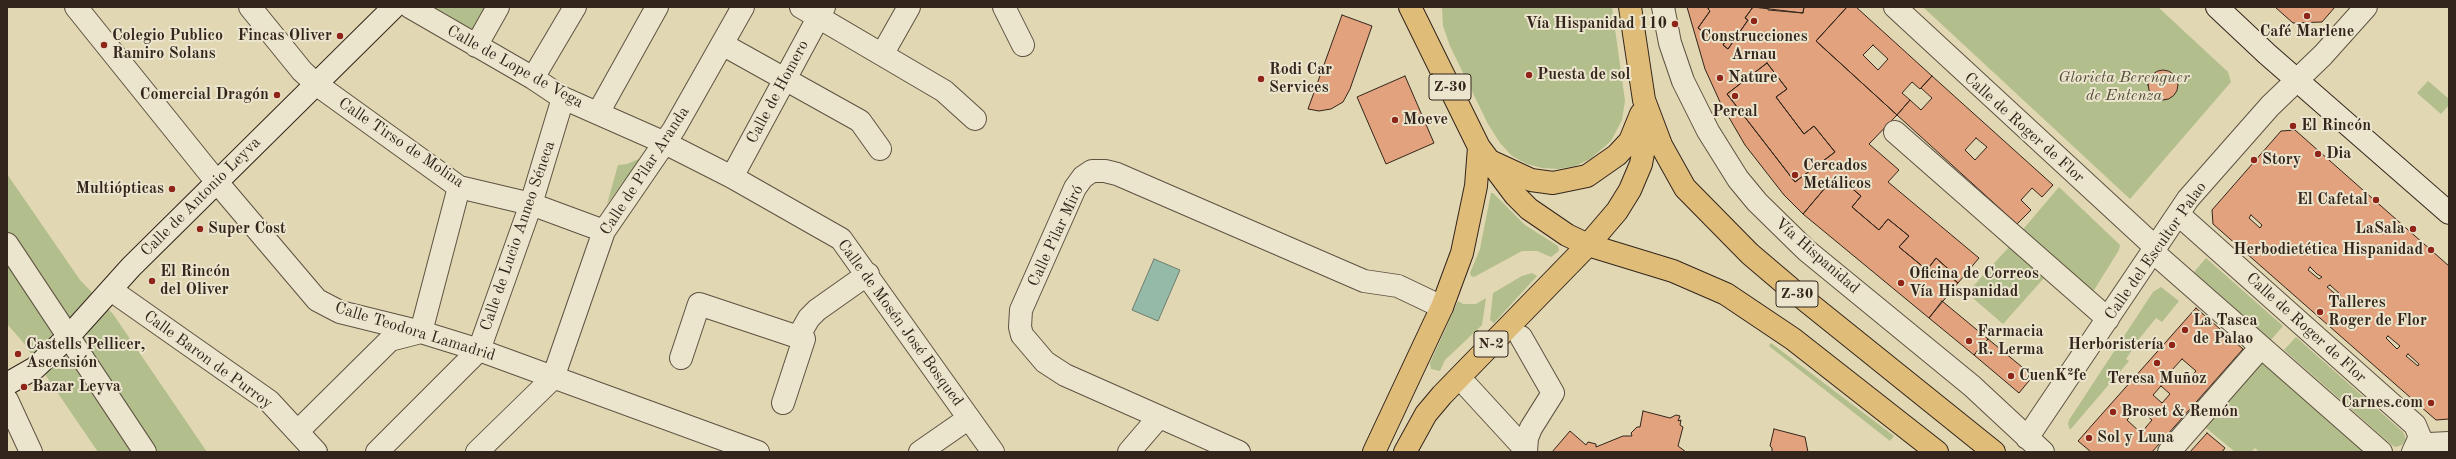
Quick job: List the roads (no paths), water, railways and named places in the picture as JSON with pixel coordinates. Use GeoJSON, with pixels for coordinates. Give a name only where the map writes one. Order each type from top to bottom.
{"type":"FeatureCollection","features":[{"type":"Feature","properties":{"kind":"highway","name":"Z-30"},"geometry":{"type":"LineString","coordinates":[[1410,7],[1421,17],[1483,152],[1529,209],[1567,235],[1588,245],[1674,271],[1726,294],[1793,339],[1937,452]]}},
{"type":"Feature","properties":{"kind":"highway","name":"Z-30"},"geometry":{"type":"LineString","coordinates":[[1630,7],[1644,100],[1670,165],[1685,188],[1708,214],[1790,288],[1994,452]]}},
{"type":"Feature","properties":{"kind":"highway","name":"Z-30"},"geometry":{"type":"LineString","coordinates":[[1483,152],[1500,167],[1531,180],[1553,183],[1587,176],[1604,167],[1630,141],[1637,127],[1644,100]]}},
{"type":"Feature","properties":{"kind":"highway","name":"N-2"},"geometry":{"type":"LineString","coordinates":[[1405,452],[1426,414],[1442,395],[1588,245],[1617,211],[1630,190],[1641,164],[1646,129],[1644,100]]}},
{"type":"Feature","properties":{"kind":"highway"},"geometry":{"type":"LineString","coordinates":[[1374,452],[1442,307],[1468,230],[1483,152]]}},
{"type":"Feature","properties":{"kind":"street","name":"Calle Teodora Lamadrid"},"geometry":{"type":"LineString","coordinates":[[76,7],[216,182],[317,300],[340,312],[421,332],[479,350],[758,452]]}},
{"type":"Feature","properties":{"kind":"street","name":"Calle Tirso de Molina"},"geometry":{"type":"LineString","coordinates":[[250,7],[302,71],[316,84],[459,187],[531,204],[604,230]]}},
{"type":"Feature","properties":{"kind":"street","name":"Calle de Antonio Leyva"},"geometry":{"type":"LineString","coordinates":[[7,384],[35,368],[69,336],[111,290],[216,182],[394,7]]}},
{"type":"Feature","properties":{"kind":"street","name":"Calle de Lope de Vega"},"geometry":{"type":"LineString","coordinates":[[410,7],[534,78],[563,98],[665,143]]}},
{"type":"Feature","properties":{"kind":"street"},"geometry":{"type":"LineString","coordinates":[[476,46],[498,7]]}},
{"type":"Feature","properties":{"kind":"street"},"geometry":{"type":"LineString","coordinates":[[534,78],[575,7]]}},
{"type":"Feature","properties":{"kind":"street"},"geometry":{"type":"LineString","coordinates":[[598,113],[657,7]]}},
{"type":"Feature","properties":{"kind":"street","name":"Calle de Pilar Aranda"},"geometry":{"type":"LineString","coordinates":[[477,452],[553,378],[604,230],[665,143],[743,7]]}},
{"type":"Feature","properties":{"kind":"street"},"geometry":{"type":"LineString","coordinates":[[883,53],[909,7]]}},
{"type":"Feature","properties":{"kind":"street"},"geometry":{"type":"LineString","coordinates":[[1004,7],[1023,45]]}},
{"type":"Feature","properties":{"kind":"street","name":"Vía Hispanidad"},"geometry":{"type":"LineString","coordinates":[[1663,7],[1670,43],[1682,81],[1708,132],[1738,179],[1757,202],[1806,250],[1972,386],[2044,452]]}},
{"type":"Feature","properties":{"kind":"street","name":"Calle de Roger de Flor"},"geometry":{"type":"LineString","coordinates":[[1895,7],[2261,347],[2381,452]]}},
{"type":"Feature","properties":{"kind":"street"},"geometry":{"type":"LineString","coordinates":[[2217,7],[2297,80],[2449,213]]}},
{"type":"Feature","properties":{"kind":"street","name":"Calle del Escultor Palao"},"geometry":{"type":"LineString","coordinates":[[2027,438],[2188,199],[2270,106],[2323,55],[2366,7]]}},
{"type":"Feature","properties":{"kind":"street"},"geometry":{"type":"LineString","coordinates":[[815,10],[944,91],[974,119]]}},
{"type":"Feature","properties":{"kind":"street","name":"Calle de Homero"},"geometry":{"type":"LineString","coordinates":[[732,177],[786,78],[815,10]]}},
{"type":"Feature","properties":{"kind":"street"},"geometry":{"type":"LineString","coordinates":[[722,44],[786,78],[860,121],[880,149]]}},
{"type":"Feature","properties":{"kind":"street","name":"Calle de Lucio Anneo Séneca"},"geometry":{"type":"LineString","coordinates":[[377,452],[479,350],[531,204],[563,98]]}},
{"type":"Feature","properties":{"kind":"street"},"geometry":{"type":"LineString","coordinates":[[1894,132],[2108,319]]}},
{"type":"Feature","properties":{"kind":"street","name":"Calle de Mosén José Bosqued"},"geometry":{"type":"LineString","coordinates":[[665,143],[732,177],[834,234],[846,244],[993,452]]}},
{"type":"Feature","properties":{"kind":"street","name":"Calle Pilar Miró"},"geometry":{"type":"LineString","coordinates":[[1239,452],[1159,418],[1052,368],[1028,343],[1020,327],[1021,310],[1075,188],[1083,177],[1092,171],[1105,171],[1117,174],[1364,281],[1398,286],[1442,307]]}},
{"type":"Feature","properties":{"kind":"street"},"geometry":{"type":"LineString","coordinates":[[298,431],[390,340],[421,332],[459,187]]}},
{"type":"Feature","properties":{"kind":"street","name":"Calle de Roger de Flor"},"geometry":{"type":"LineString","coordinates":[[2178,214],[2415,425],[2420,437],[2414,451]]}},
{"type":"Feature","properties":{"kind":"street"},"geometry":{"type":"LineString","coordinates":[[7,244],[145,452]]}},
{"type":"Feature","properties":{"kind":"street"},"geometry":{"type":"LineString","coordinates":[[798,337],[809,318],[817,310],[868,274]]}},
{"type":"Feature","properties":{"kind":"street","name":"Calle Baron de Purroy"},"geometry":{"type":"LineString","coordinates":[[111,290],[268,401],[298,431],[316,452]]}},
{"type":"Feature","properties":{"kind":"street"},"geometry":{"type":"LineString","coordinates":[[681,358],[699,304],[804,339],[783,403]]}},
{"type":"Feature","properties":{"kind":"street"},"geometry":{"type":"LineString","coordinates":[[1521,337],[1553,393],[1531,428],[1526,450]]}},
{"type":"Feature","properties":{"kind":"street"},"geometry":{"type":"LineString","coordinates":[[2169,452],[2261,347]]}},
{"type":"Feature","properties":{"kind":"street"},"geometry":{"type":"LineString","coordinates":[[1468,387],[1526,450]]}},
{"type":"Feature","properties":{"kind":"street"},"geometry":{"type":"LineString","coordinates":[[7,400],[31,452]]}},
{"type":"Feature","properties":{"kind":"street"},"geometry":{"type":"LineString","coordinates":[[921,452],[969,418]]}},
{"type":"Feature","properties":{"kind":"street"},"geometry":{"type":"LineString","coordinates":[[1129,452],[1159,418]]}},
{"type":"Feature","properties":{"kind":"street","name":"Calle de Roger de Flor"},"geometry":{"type":"LineString","coordinates":[[2414,451],[2429,444],[2449,443]]}},
{"type":"Feature","properties":{"kind":"place","name":"Café Marlene"},"geometry":{"type":"Point","coordinates":[2307,16]}},
{"type":"Feature","properties":{"kind":"place","name":"Construcciones Arnau"},"geometry":{"type":"Point","coordinates":[1754,21]}},
{"type":"Feature","properties":{"kind":"place","name":"Vía Hispanidad 110"},"geometry":{"type":"Point","coordinates":[1675,24]}},
{"type":"Feature","properties":{"kind":"place","name":"Fincas Oliver"},"geometry":{"type":"Point","coordinates":[340,36]}},
{"type":"Feature","properties":{"kind":"place","name":"Colegio Publico Ramiro Solans"},"geometry":{"type":"Point","coordinates":[104,45]}},
{"type":"Feature","properties":{"kind":"place","name":"Puesta de sol"},"geometry":{"type":"Point","coordinates":[1529,75]}},
{"type":"Feature","properties":{"kind":"place","name":"Nature"},"geometry":{"type":"Point","coordinates":[1720,78]}},
{"type":"Feature","properties":{"kind":"place","name":"Rodi Car Services"},"geometry":{"type":"Point","coordinates":[1261,79]}},
{"type":"Feature","properties":{"kind":"place","name":"Comercial Dragón"},"geometry":{"type":"Point","coordinates":[277,95]}},
{"type":"Feature","properties":{"kind":"place","name":"Percal"},"geometry":{"type":"Point","coordinates":[1735,96]}},
{"type":"Feature","properties":{"kind":"place","name":"Moeve"},"geometry":{"type":"Point","coordinates":[1395,120]}},
{"type":"Feature","properties":{"kind":"place","name":"El Rincón"},"geometry":{"type":"Point","coordinates":[2293,126]}},
{"type":"Feature","properties":{"kind":"place","name":"Dia"},"geometry":{"type":"Point","coordinates":[2318,154]}},
{"type":"Feature","properties":{"kind":"place","name":"Story"},"geometry":{"type":"Point","coordinates":[2254,160]}},
{"type":"Feature","properties":{"kind":"place","name":"Cercados Metálicos"},"geometry":{"type":"Point","coordinates":[1795,175]}},
{"type":"Feature","properties":{"kind":"place","name":"Multiópticas"},"geometry":{"type":"Point","coordinates":[172,189]}},
{"type":"Feature","properties":{"kind":"place","name":"El Cafetal"},"geometry":{"type":"Point","coordinates":[2376,200]}},
{"type":"Feature","properties":{"kind":"place","name":"Super Cost"},"geometry":{"type":"Point","coordinates":[200,229]}},
{"type":"Feature","properties":{"kind":"place","name":"LaSala"},"geometry":{"type":"Point","coordinates":[2413,229]}},
{"type":"Feature","properties":{"kind":"place","name":"Herbodietética Hispanidad"},"geometry":{"type":"Point","coordinates":[2431,250]}},
{"type":"Feature","properties":{"kind":"place","name":"El Rincón del Oliver"},"geometry":{"type":"Point","coordinates":[152,281]}},
{"type":"Feature","properties":{"kind":"place","name":"Oficina de Correos Vía Hispanidad"},"geometry":{"type":"Point","coordinates":[1901,283]}},
{"type":"Feature","properties":{"kind":"place","name":"Talleres Roger de Flor"},"geometry":{"type":"Point","coordinates":[2320,312]}},
{"type":"Feature","properties":{"kind":"place","name":"La Tasca de Palao"},"geometry":{"type":"Point","coordinates":[2185,330]}},
{"type":"Feature","properties":{"kind":"place","name":"Farmacia R. Lerma"},"geometry":{"type":"Point","coordinates":[1969,341]}},
{"type":"Feature","properties":{"kind":"place","name":"Herboristería"},"geometry":{"type":"Point","coordinates":[2172,345]}},
{"type":"Feature","properties":{"kind":"place","name":"Castells Pellicer, Ascensión"},"geometry":{"type":"Point","coordinates":[18,354]}},
{"type":"Feature","properties":{"kind":"place","name":"Teresa Muñoz"},"geometry":{"type":"Point","coordinates":[2157,363]}},
{"type":"Feature","properties":{"kind":"place","name":"CuenK²fe"},"geometry":{"type":"Point","coordinates":[2011,376]}},
{"type":"Feature","properties":{"kind":"place","name":"Bazar Leyva"},"geometry":{"type":"Point","coordinates":[24,387]}},
{"type":"Feature","properties":{"kind":"place","name":"Carnes.com"},"geometry":{"type":"Point","coordinates":[2431,403]}},
{"type":"Feature","properties":{"kind":"place","name":"Broset & Remón"},"geometry":{"type":"Point","coordinates":[2113,412]}},
{"type":"Feature","properties":{"kind":"place","name":"Sol y Luna"},"geometry":{"type":"Point","coordinates":[2089,438]}},
{"type":"Feature","properties":{"kind":"park label","name":"Glorieta Berenguer de Entenza"},"geometry":{"type":"Point","coordinates":[2124,87]}}]}
